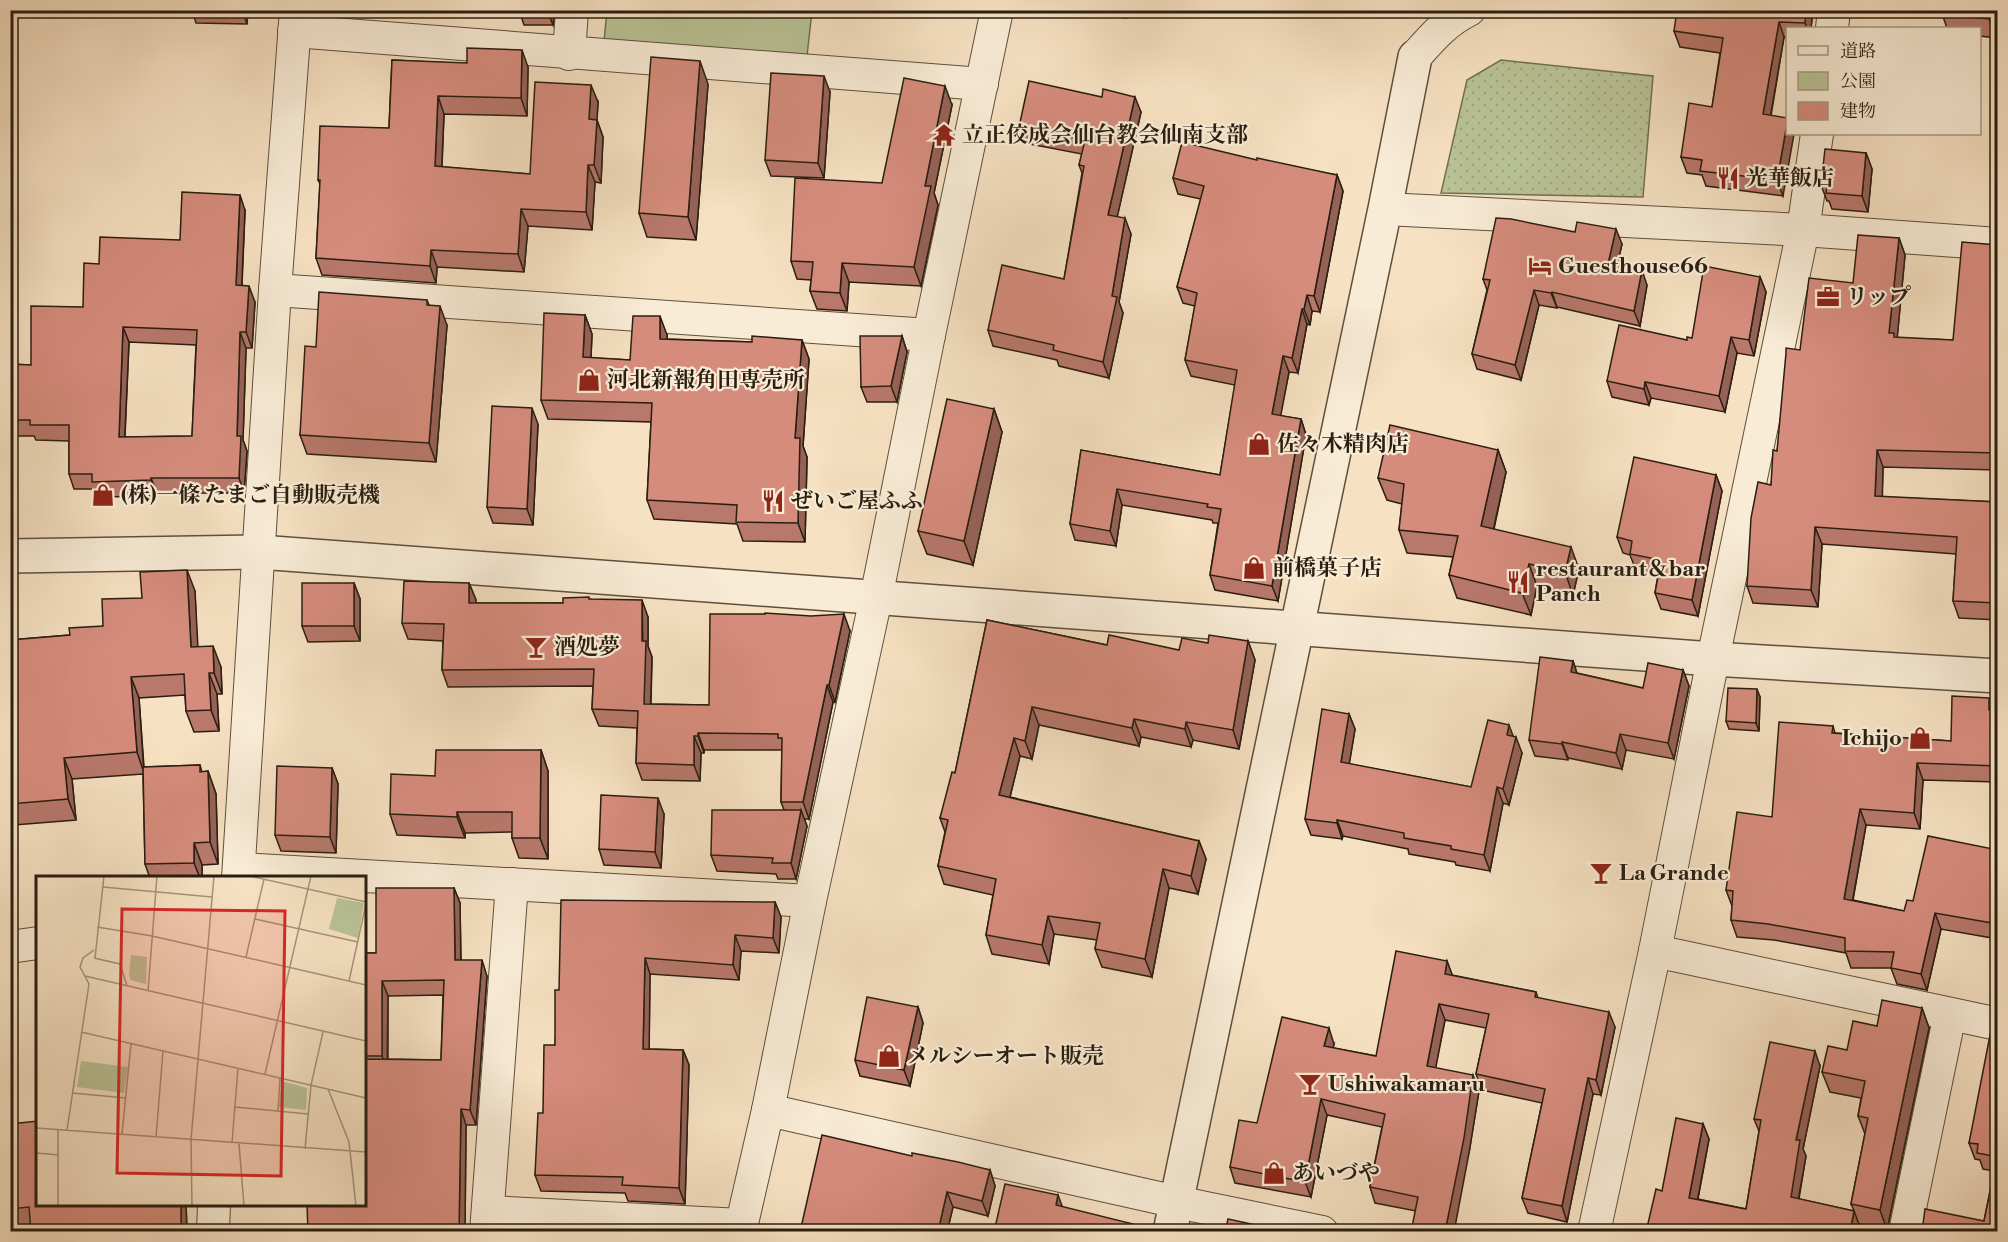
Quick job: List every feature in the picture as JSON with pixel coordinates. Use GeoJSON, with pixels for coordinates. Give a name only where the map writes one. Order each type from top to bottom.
{"type":"FeatureCollection","features":[{"type":"Feature","properties":{"kind":"street"},"geometry":{"type":"LineString","coordinates":[[569,54],[572,10]]}},
{"type":"Feature","properties":{"kind":"street"},"geometry":{"type":"LineString","coordinates":[[512,884],[487,1222],[740,1228],[768,1110],[997,10]]}},
{"type":"Feature","properties":{"kind":"street"},"geometry":{"type":"LineString","coordinates":[[1173,1216],[1385,209],[1424,10]]}},
{"type":"Feature","properties":{"kind":"street"},"geometry":{"type":"LineString","coordinates":[[1415,57],[1438,31],[1455,17],[1469,10]]}},
{"type":"Feature","properties":{"kind":"street"},"geometry":{"type":"LineString","coordinates":[[1832,27],[1834,10]]}},
{"type":"Feature","properties":{"kind":"street"},"geometry":{"type":"LineString","coordinates":[[313,876],[238,873],[275,290],[295,21],[569,54],[982,84]]}},
{"type":"Feature","properties":{"kind":"street"},"geometry":{"type":"LineString","coordinates":[[1594,1232],[1655,951],[1713,659],[1803,230],[1817,135]]}},
{"type":"Feature","properties":{"kind":"street"},"geometry":{"type":"LineString","coordinates":[[1385,209],[1803,230],[1998,244]]}},
{"type":"Feature","properties":{"kind":"street"},"geometry":{"type":"LineString","coordinates":[[275,290],[929,335]]}},
{"type":"Feature","properties":{"kind":"street"},"geometry":{"type":"LineString","coordinates":[[10,556],[259,552],[1295,630],[1998,676]]}},
{"type":"Feature","properties":{"kind":"street"},"geometry":{"type":"LineString","coordinates":[[366,878],[810,901]]}},
{"type":"Feature","properties":{"kind":"street"},"geometry":{"type":"LineString","coordinates":[[10,947],[36,943]]}},
{"type":"Feature","properties":{"kind":"street"},"geometry":{"type":"LineString","coordinates":[[1655,951],[1998,1024]]}},
{"type":"Feature","properties":{"kind":"street"},"geometry":{"type":"LineString","coordinates":[[1905,1232],[1950,1014]]}},
{"type":"Feature","properties":{"kind":"street"},"geometry":{"type":"LineString","coordinates":[[768,1110],[1173,1216],[1322,1232]]}},
{"type":"Feature","properties":{"kind":"street"},"geometry":{"type":"LineString","coordinates":[[213,1232],[214,1206]]}},
{"type":"Feature","properties":{"kind":"green space"},"geometry":{"type":"Polygon","coordinates":[[[607,11],[812,11],[806,65],[604,41],[607,11]]]}},
{"type":"Feature","properties":{"kind":"green space"},"geometry":{"type":"Polygon","coordinates":[[[1501,60],[1653,76],[1643,197],[1441,193],[1467,80],[1501,60]]]}},
{"type":"Feature","properties":{"kind":"building"},"geometry":{"type":"Polygon","coordinates":[[[1677,10],[1806,10],[1805,23],[1779,22],[1763,114],[1786,118],[1777,180],[1700,171],[1702,160],[1681,157],[1689,103],[1712,107],[1723,38],[1674,31],[1677,10]]]}},
{"type":"Feature","properties":{"kind":"building"},"geometry":{"type":"Polygon","coordinates":[[[1942,10],[1990,10],[1989,19],[1942,14],[1942,10]]]}},
{"type":"Feature","properties":{"kind":"building"},"geometry":{"type":"Polygon","coordinates":[[[467,48],[522,50],[521,98],[438,96],[435,166],[530,174],[535,82],[591,85],[589,119],[597,120],[594,165],[588,165],[586,212],[521,209],[518,254],[431,250],[430,266],[316,258],[320,126],[389,128],[392,60],[467,63],[467,48]]]}},
{"type":"Feature","properties":{"kind":"building"},"geometry":{"type":"Polygon","coordinates":[[[651,57],[700,61],[688,217],[639,213],[651,57]]]}},
{"type":"Feature","properties":{"kind":"building"},"geometry":{"type":"Polygon","coordinates":[[[771,73],[824,76],[818,163],[765,160],[771,73]]]}},
{"type":"Feature","properties":{"kind":"building"},"geometry":{"type":"Polygon","coordinates":[[[904,78],[945,86],[925,186],[931,186],[914,267],[842,263],[840,293],[810,291],[813,262],[791,261],[795,178],[882,183],[904,78]]]}},
{"type":"Feature","properties":{"kind":"building"},"geometry":{"type":"Polygon","coordinates":[[[1029,81],[1102,97],[1103,89],[1135,97],[1108,215],[1125,218],[1112,296],[1117,297],[1103,362],[1053,350],[1054,345],[988,330],[1002,265],[1064,279],[1084,166],[1079,165],[1085,140],[1019,127],[1029,81]]]}},
{"type":"Feature","properties":{"kind":"building"},"geometry":{"type":"Polygon","coordinates":[[[1182,142],[1257,160],[1257,158],[1337,175],[1314,296],[1307,295],[1304,309],[1302,309],[1292,358],[1283,356],[1272,414],[1301,419],[1272,586],[1210,575],[1221,509],[1207,507],[1208,504],[1117,489],[1110,531],[1070,524],[1081,450],[1220,475],[1237,370],[1185,360],[1197,293],[1177,287],[1204,186],[1173,178],[1182,142]]]}},
{"type":"Feature","properties":{"kind":"building"},"geometry":{"type":"Polygon","coordinates":[[[1825,149],[1866,153],[1862,196],[1826,193],[1827,186],[1821,185],[1825,149]]]}},
{"type":"Feature","properties":{"kind":"building"},"geometry":{"type":"Polygon","coordinates":[[[182,192],[240,195],[236,285],[249,286],[246,332],[240,332],[237,436],[241,436],[239,478],[151,478],[151,480],[92,482],[92,474],[69,474],[69,425],[30,425],[30,420],[10,420],[10,364],[31,365],[31,306],[83,307],[84,263],[99,264],[100,237],[180,240],[182,192]],[[123,327],[119,437],[192,436],[197,330],[123,327]]]}},
{"type":"Feature","properties":{"kind":"building"},"geometry":{"type":"Polygon","coordinates":[[[1496,218],[1575,232],[1577,222],[1616,229],[1608,264],[1642,270],[1634,311],[1534,290],[1515,365],[1472,354],[1490,280],[1483,279],[1496,218]]]}},
{"type":"Feature","properties":{"kind":"building"},"geometry":{"type":"Polygon","coordinates":[[[1858,235],[1899,238],[1889,333],[1894,333],[1894,337],[1953,340],[1962,242],[1998,245],[1998,301],[1994,336],[1998,336],[1998,453],[1877,450],[1875,496],[1998,502],[1998,603],[1953,601],[1957,537],[1815,527],[1811,590],[1747,586],[1751,518],[1758,482],[1771,485],[1773,450],[1777,451],[1786,348],[1800,350],[1809,278],[1853,283],[1858,235]]]}},
{"type":"Feature","properties":{"kind":"building"},"geometry":{"type":"Polygon","coordinates":[[[1704,266],[1760,277],[1749,340],[1731,337],[1719,396],[1645,382],[1644,389],[1607,381],[1619,325],[1687,340],[1687,337],[1692,338],[1704,266]]]}},
{"type":"Feature","properties":{"kind":"building"},"geometry":{"type":"Polygon","coordinates":[[[319,292],[427,300],[427,305],[440,306],[429,443],[300,435],[305,346],[316,347],[319,292]]]}},
{"type":"Feature","properties":{"kind":"building"},"geometry":{"type":"Polygon","coordinates":[[[544,313],[585,315],[583,357],[630,360],[633,316],[660,316],[660,339],[752,342],[752,336],[802,340],[795,438],[800,438],[798,523],[736,522],[737,505],[647,500],[652,403],[541,400],[544,313]]]}},
{"type":"Feature","properties":{"kind":"building"},"geometry":{"type":"Polygon","coordinates":[[[860,336],[902,336],[891,386],[861,387],[860,336]]]}},
{"type":"Feature","properties":{"kind":"building"},"geometry":{"type":"Polygon","coordinates":[[[947,399],[994,409],[964,541],[918,531],[947,399]]]}},
{"type":"Feature","properties":{"kind":"building"},"geometry":{"type":"Polygon","coordinates":[[[492,406],[532,408],[527,509],[487,507],[492,406]]]}},
{"type":"Feature","properties":{"kind":"building"},"geometry":{"type":"Polygon","coordinates":[[[1390,425],[1498,450],[1481,526],[1571,547],[1565,572],[1529,564],[1522,593],[1449,575],[1458,536],[1399,530],[1404,484],[1378,478],[1390,425]]]}},
{"type":"Feature","properties":{"kind":"building"},"geometry":{"type":"Polygon","coordinates":[[[1634,457],[1716,475],[1692,600],[1655,593],[1661,560],[1630,554],[1632,541],[1617,537],[1634,457]]]}},
{"type":"Feature","properties":{"kind":"building"},"geometry":{"type":"Polygon","coordinates":[[[187,570],[191,647],[213,646],[214,673],[209,673],[211,710],[186,711],[184,674],[131,677],[137,752],[64,758],[68,799],[10,804],[10,640],[70,635],[69,628],[103,626],[102,599],[142,598],[140,572],[187,570]]]}},
{"type":"Feature","properties":{"kind":"building"},"geometry":{"type":"Polygon","coordinates":[[[404,581],[469,583],[469,603],[563,603],[563,598],[589,597],[589,599],[642,600],[642,641],[646,641],[644,704],[709,705],[710,614],[765,613],[811,616],[844,614],[803,802],[781,802],[782,738],[778,738],[778,734],[698,733],[698,736],[694,736],[694,765],[636,763],[638,711],[592,709],[594,669],[442,670],[444,624],[402,623],[404,581]]]}},
{"type":"Feature","properties":{"kind":"building"},"geometry":{"type":"Polygon","coordinates":[[[302,583],[354,583],[354,626],[302,626],[302,583]]]}},
{"type":"Feature","properties":{"kind":"building"},"geometry":{"type":"Polygon","coordinates":[[[987,620],[1107,645],[1109,635],[1179,650],[1182,638],[1208,643],[1209,635],[1248,641],[1233,730],[1186,722],[1185,729],[1134,719],[1132,728],[1032,707],[1025,741],[1014,738],[999,795],[1199,841],[1191,876],[1163,869],[1145,959],[1095,949],[1100,923],[1048,916],[1042,945],[986,935],[996,879],[938,866],[948,820],[940,818],[952,772],[955,773],[987,620]]]}},
{"type":"Feature","properties":{"kind":"building"},"geometry":{"type":"Polygon","coordinates":[[[1540,657],[1573,661],[1571,672],[1643,688],[1648,663],[1683,670],[1668,743],[1620,734],[1616,753],[1562,742],[1562,744],[1529,740],[1540,657]]]}},
{"type":"Feature","properties":{"kind":"building"},"geometry":{"type":"Polygon","coordinates":[[[1728,688],[1757,689],[1756,723],[1726,721],[1728,688]]]}},
{"type":"Feature","properties":{"kind":"building"},"geometry":{"type":"Polygon","coordinates":[[[1952,696],[1989,698],[1989,710],[1998,710],[1998,766],[1917,763],[1914,813],[1860,809],[1844,899],[1904,911],[1907,900],[1913,901],[1928,836],[1998,850],[1998,924],[1935,913],[1921,974],[1891,968],[1894,952],[1845,951],[1845,938],[1768,924],[1731,920],[1733,891],[1726,890],[1737,812],[1772,817],[1779,722],[1833,726],[1832,733],[1951,741],[1952,696]]]}},
{"type":"Feature","properties":{"kind":"building"},"geometry":{"type":"Polygon","coordinates":[[[1322,709],[1349,714],[1341,762],[1471,787],[1488,720],[1509,725],[1507,735],[1516,737],[1503,789],[1497,787],[1484,855],[1451,849],[1451,846],[1404,838],[1404,833],[1337,820],[1337,823],[1305,819],[1322,709]]]}},
{"type":"Feature","properties":{"kind":"building"},"geometry":{"type":"Polygon","coordinates":[[[436,750],[541,750],[540,838],[512,838],[512,812],[457,812],[457,817],[390,814],[391,774],[435,776],[436,750]]]}},
{"type":"Feature","properties":{"kind":"building"},"geometry":{"type":"Polygon","coordinates":[[[200,765],[200,772],[208,771],[210,842],[194,843],[194,863],[145,864],[143,767],[200,765]]]}},
{"type":"Feature","properties":{"kind":"building"},"geometry":{"type":"Polygon","coordinates":[[[277,766],[332,768],[330,837],[275,835],[277,766]]]}},
{"type":"Feature","properties":{"kind":"building"},"geometry":{"type":"Polygon","coordinates":[[[601,795],[658,798],[655,852],[599,849],[601,795]]]}},
{"type":"Feature","properties":{"kind":"building"},"geometry":{"type":"Polygon","coordinates":[[[712,810],[801,810],[791,863],[772,863],[773,858],[711,855],[712,810]]]}},
{"type":"Feature","properties":{"kind":"building"},"geometry":{"type":"Polygon","coordinates":[[[376,888],[454,888],[455,960],[482,960],[470,1110],[461,1109],[459,1232],[308,1232],[307,1206],[366,1206],[366,1059],[441,1060],[444,980],[382,981],[382,1056],[366,1056],[366,953],[376,953],[376,888]]]}},
{"type":"Feature","properties":{"kind":"building"},"geometry":{"type":"Polygon","coordinates":[[[561,900],[775,902],[773,938],[735,935],[733,965],[645,958],[643,1049],[683,1050],[679,1188],[622,1185],[623,1177],[535,1175],[538,1113],[543,1113],[544,1045],[555,1045],[555,990],[559,990],[561,900]]]}},
{"type":"Feature","properties":{"kind":"building"},"geometry":{"type":"Polygon","coordinates":[[[1396,951],[1447,961],[1445,974],[1536,992],[1535,997],[1609,1012],[1596,1080],[1588,1078],[1562,1206],[1522,1198],[1545,1089],[1476,1074],[1489,1014],[1439,1004],[1427,1066],[1473,1075],[1464,1138],[1445,1232],[1411,1232],[1418,1197],[1370,1187],[1385,1114],[1321,1099],[1305,1182],[1230,1167],[1239,1120],[1257,1123],[1282,1017],[1329,1028],[1324,1046],[1376,1056],[1396,951]]]}},
{"type":"Feature","properties":{"kind":"building"},"geometry":{"type":"Polygon","coordinates":[[[867,997],[918,1007],[904,1070],[855,1060],[867,997]]]}},
{"type":"Feature","properties":{"kind":"building"},"geometry":{"type":"Polygon","coordinates":[[[1882,1000],[1922,1008],[1880,1210],[1851,1204],[1868,1118],[1858,1116],[1865,1081],[1822,1072],[1828,1046],[1847,1050],[1853,1021],[1877,1026],[1882,1000]]]}},
{"type":"Feature","properties":{"kind":"building"},"geometry":{"type":"Polygon","coordinates":[[[1992,1025],[1998,1025],[1998,1157],[1977,1153],[1978,1144],[1969,1143],[1992,1025]]]}},
{"type":"Feature","properties":{"kind":"building"},"geometry":{"type":"Polygon","coordinates":[[[1770,1042],[1815,1051],[1796,1140],[1800,1140],[1791,1197],[1854,1211],[1850,1232],[1646,1232],[1656,1189],[1662,1191],[1676,1118],[1703,1124],[1689,1198],[1746,1209],[1761,1120],[1754,1119],[1770,1042]]]}},
{"type":"Feature","properties":{"kind":"building"},"geometry":{"type":"Polygon","coordinates":[[[36,1121],[36,1206],[181,1206],[181,1232],[31,1232],[29,1207],[10,1209],[10,1124],[36,1121]]]}},
{"type":"Feature","properties":{"kind":"building"},"geometry":{"type":"Polygon","coordinates":[[[822,1135],[912,1156],[912,1153],[990,1170],[982,1201],[947,1192],[938,1232],[800,1232],[822,1135]]]}},
{"type":"Feature","properties":{"kind":"building"},"geometry":{"type":"Polygon","coordinates":[[[1995,1168],[1998,1168],[1998,1232],[1922,1232],[1925,1209],[1984,1221],[1995,1168]]]}},
{"type":"Feature","properties":{"kind":"building"},"geometry":{"type":"Polygon","coordinates":[[[1005,1184],[1058,1195],[1056,1205],[1133,1224],[1131,1232],[994,1232],[1005,1184]]]}},
{"type":"Feature","properties":{"kind":"building"},"geometry":{"type":"Polygon","coordinates":[[[1228,1219],[1279,1230],[1280,1227],[1301,1232],[1225,1232],[1228,1219]]]}},
{"type":"Feature","properties":{"kind":"place","name":"立正佼成会仙台教会仙南支部"},"geometry":{"type":"Point","coordinates":[944,135]}},
{"type":"Feature","properties":{"kind":"place","name":"光華飯店"},"geometry":{"type":"Point","coordinates":[1728,178]}},
{"type":"Feature","properties":{"kind":"place","name":"Guesthouse66"},"geometry":{"type":"Point","coordinates":[1540,266]}},
{"type":"Feature","properties":{"kind":"place","name":"リップ"},"geometry":{"type":"Point","coordinates":[1828,297]}},
{"type":"Feature","properties":{"kind":"place","name":"河北新報角田専売所"},"geometry":{"type":"Point","coordinates":[589,380]}},
{"type":"Feature","properties":{"kind":"place","name":"佐々木精肉店"},"geometry":{"type":"Point","coordinates":[1259,444]}},
{"type":"Feature","properties":{"kind":"place","name":"(株)一條 たまご自動販売機"},"geometry":{"type":"Point","coordinates":[103,495]}},
{"type":"Feature","properties":{"kind":"place","name":"ぜいご屋ふふ"},"geometry":{"type":"Point","coordinates":[773,501]}},
{"type":"Feature","properties":{"kind":"place","name":"前橋菓子店"},"geometry":{"type":"Point","coordinates":[1254,568]}},
{"type":"Feature","properties":{"kind":"place","name":"restaurant＆bar Panch"},"geometry":{"type":"Point","coordinates":[1518,582]}},
{"type":"Feature","properties":{"kind":"place","name":"酒処夢"},"geometry":{"type":"Point","coordinates":[536,647]}},
{"type":"Feature","properties":{"kind":"place","name":"Ichijo"},"geometry":{"type":"Point","coordinates":[1920,738]}},
{"type":"Feature","properties":{"kind":"place","name":"La Grande"},"geometry":{"type":"Point","coordinates":[1601,873]}},
{"type":"Feature","properties":{"kind":"place","name":"メルシーオート販売"},"geometry":{"type":"Point","coordinates":[889,1056]}},
{"type":"Feature","properties":{"kind":"place","name":"Ushiwakamaru"},"geometry":{"type":"Point","coordinates":[1310,1084]}},
{"type":"Feature","properties":{"kind":"place","name":"あいづや"},"geometry":{"type":"Point","coordinates":[1274,1173]}}]}
